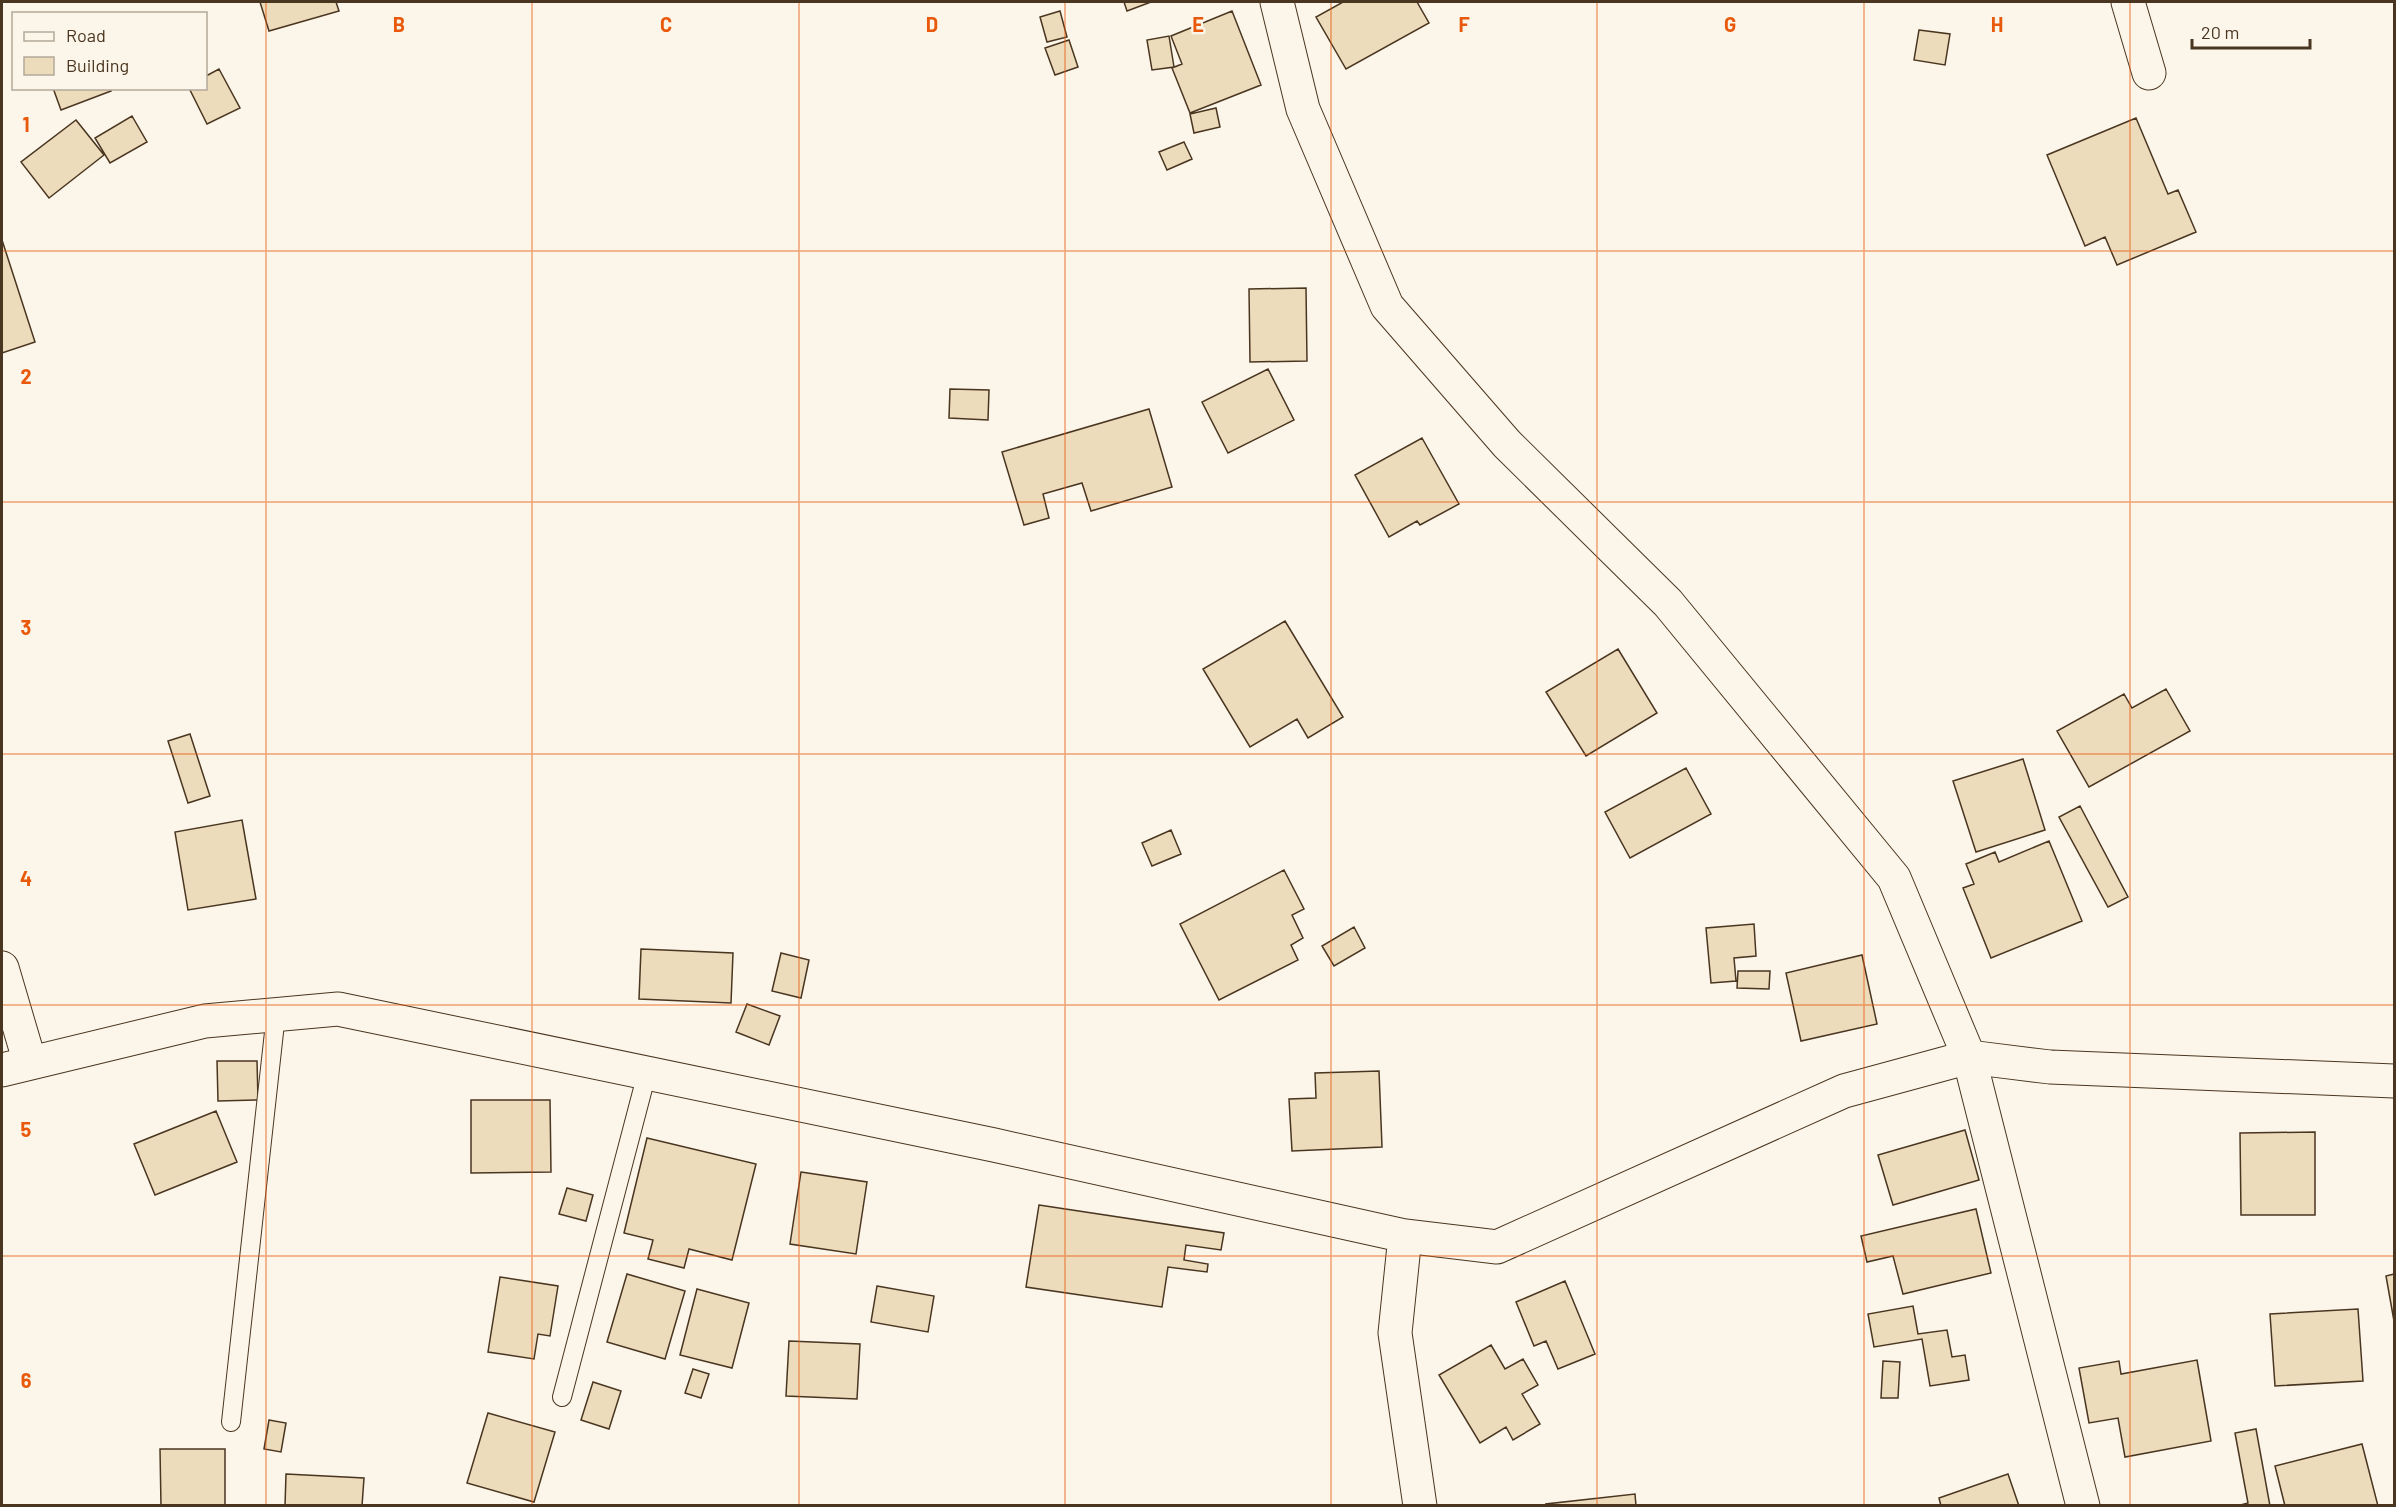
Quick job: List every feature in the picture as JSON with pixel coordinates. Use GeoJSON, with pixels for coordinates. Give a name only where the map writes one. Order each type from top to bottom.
{"type":"FeatureCollection","features":[{"type":"Feature","properties":{"kind":"street"},"geometry":{"type":"LineString","coordinates":[[1277,2],[1303,109],[1387,306],[1507,444],[1668,603],[1894,878],[1969,1057],[2083,1506]]}},
{"type":"Feature","properties":{"kind":"street"},"geometry":{"type":"LineString","coordinates":[[2128,2],[2149,73]]}},
{"type":"Feature","properties":{"kind":"street"},"geometry":{"type":"LineString","coordinates":[[2,968],[16,1067],[205,1021],[338,1008],[1106,1169],[1405,1236],[1497,1247],[1844,1091],[1969,1057],[2050,1067],[2394,1081]]}},
{"type":"Feature","properties":{"kind":"street"},"geometry":{"type":"LineString","coordinates":[[1405,1236],[1395,1333],[1420,1506]]}},
{"type":"Feature","properties":{"kind":"lane"},"geometry":{"type":"LineString","coordinates":[[231,1422],[276,1014]]}},
{"type":"Feature","properties":{"kind":"lane"},"geometry":{"type":"LineString","coordinates":[[562,1397],[647,1073]]}},
{"type":"Feature","properties":{"kind":"building"},"geometry":{"type":"Polygon","coordinates":[[[260,2],[336,2],[339,11],[269,31],[260,2]]]}},
{"type":"Feature","properties":{"kind":"building"},"geometry":{"type":"Polygon","coordinates":[[[1124,2],[1151,2],[1127,11],[1124,2]]]}},
{"type":"Feature","properties":{"kind":"building"},"geometry":{"type":"Polygon","coordinates":[[[1343,2],[1417,2],[1429,23],[1346,69],[1316,17],[1343,2]]]}},
{"type":"Feature","properties":{"kind":"building"},"geometry":{"type":"Polygon","coordinates":[[[1060,11],[1067,37],[1047,42],[1040,17],[1060,11]]]}},
{"type":"Feature","properties":{"kind":"building"},"geometry":{"type":"Polygon","coordinates":[[[1232,11],[1261,85],[1190,113],[1172,68],[1182,64],[1171,36],[1232,11]]]}},
{"type":"Feature","properties":{"kind":"building"},"geometry":{"type":"Polygon","coordinates":[[[1919,30],[1950,34],[1945,65],[1914,60],[1919,30]]]}},
{"type":"Feature","properties":{"kind":"building"},"geometry":{"type":"Polygon","coordinates":[[[1169,36],[1174,67],[1152,70],[1147,40],[1169,36]]]}},
{"type":"Feature","properties":{"kind":"building"},"geometry":{"type":"Polygon","coordinates":[[[1069,40],[1078,67],[1055,75],[1045,48],[1069,40]]]}},
{"type":"Feature","properties":{"kind":"building"},"geometry":{"type":"Polygon","coordinates":[[[219,69],[240,108],[207,124],[190,90],[207,90],[207,75],[219,69]]]}},
{"type":"Feature","properties":{"kind":"building"},"geometry":{"type":"Polygon","coordinates":[[[54,90],[111,90],[111,91],[61,110],[54,90]]]}},
{"type":"Feature","properties":{"kind":"building"},"geometry":{"type":"Polygon","coordinates":[[[1216,108],[1220,127],[1194,133],[1190,114],[1216,108]]]}},
{"type":"Feature","properties":{"kind":"building"},"geometry":{"type":"Polygon","coordinates":[[[132,116],[147,142],[110,163],[95,138],[132,116]]]}},
{"type":"Feature","properties":{"kind":"building"},"geometry":{"type":"Polygon","coordinates":[[[2136,118],[2168,194],[2178,190],[2196,232],[2117,265],[2105,237],[2085,246],[2047,155],[2136,118]]]}},
{"type":"Feature","properties":{"kind":"building"},"geometry":{"type":"Polygon","coordinates":[[[76,120],[104,155],[49,198],[21,162],[76,120]]]}},
{"type":"Feature","properties":{"kind":"building"},"geometry":{"type":"Polygon","coordinates":[[[1184,142],[1192,159],[1167,170],[1159,152],[1184,142]]]}},
{"type":"Feature","properties":{"kind":"building"},"geometry":{"type":"Polygon","coordinates":[[[2,240],[35,342],[2,353],[2,240]]]}},
{"type":"Feature","properties":{"kind":"building"},"geometry":{"type":"Polygon","coordinates":[[[1306,288],[1307,361],[1250,362],[1249,289],[1306,288]]]}},
{"type":"Feature","properties":{"kind":"building"},"geometry":{"type":"Polygon","coordinates":[[[1268,369],[1294,420],[1228,453],[1202,402],[1268,369]]]}},
{"type":"Feature","properties":{"kind":"building"},"geometry":{"type":"Polygon","coordinates":[[[950,389],[989,390],[988,420],[949,418],[950,389]]]}},
{"type":"Feature","properties":{"kind":"building"},"geometry":{"type":"Polygon","coordinates":[[[1149,409],[1172,487],[1091,511],[1082,483],[1043,494],[1049,518],[1024,525],[1002,452],[1149,409]]]}},
{"type":"Feature","properties":{"kind":"building"},"geometry":{"type":"Polygon","coordinates":[[[1422,438],[1459,504],[1420,525],[1417,521],[1389,537],[1355,475],[1422,438]]]}},
{"type":"Feature","properties":{"kind":"building"},"geometry":{"type":"Polygon","coordinates":[[[1285,621],[1343,717],[1308,738],[1297,719],[1250,747],[1203,669],[1285,621]]]}},
{"type":"Feature","properties":{"kind":"building"},"geometry":{"type":"Polygon","coordinates":[[[1618,649],[1657,713],[1586,756],[1546,692],[1618,649]]]}},
{"type":"Feature","properties":{"kind":"building"},"geometry":{"type":"Polygon","coordinates":[[[2166,689],[2190,731],[2089,787],[2057,731],[2124,694],[2132,708],[2166,689]]]}},
{"type":"Feature","properties":{"kind":"building"},"geometry":{"type":"Polygon","coordinates":[[[190,734],[210,796],[188,803],[168,741],[190,734]]]}},
{"type":"Feature","properties":{"kind":"building"},"geometry":{"type":"Polygon","coordinates":[[[2023,759],[2045,830],[1976,852],[1953,781],[2023,759]]]}},
{"type":"Feature","properties":{"kind":"building"},"geometry":{"type":"Polygon","coordinates":[[[1686,768],[1711,814],[1630,858],[1605,812],[1686,768]]]}},
{"type":"Feature","properties":{"kind":"building"},"geometry":{"type":"Polygon","coordinates":[[[2080,806],[2128,897],[2108,907],[2059,817],[2080,806]]]}},
{"type":"Feature","properties":{"kind":"building"},"geometry":{"type":"Polygon","coordinates":[[[242,820],[256,899],[188,910],[175,832],[242,820]]]}},
{"type":"Feature","properties":{"kind":"building"},"geometry":{"type":"Polygon","coordinates":[[[1171,830],[1181,854],[1152,866],[1142,843],[1171,830]]]}},
{"type":"Feature","properties":{"kind":"building"},"geometry":{"type":"Polygon","coordinates":[[[2049,841],[2082,921],[1991,958],[1963,888],[1974,884],[1966,864],[1995,852],[1999,862],[2049,841]]]}},
{"type":"Feature","properties":{"kind":"building"},"geometry":{"type":"Polygon","coordinates":[[[1284,870],[1304,909],[1292,915],[1303,938],[1291,945],[1298,960],[1219,1000],[1180,924],[1284,870]]]}},
{"type":"Feature","properties":{"kind":"building"},"geometry":{"type":"Polygon","coordinates":[[[1754,924],[1756,956],[1734,958],[1736,981],[1711,983],[1706,928],[1754,924]]]}},
{"type":"Feature","properties":{"kind":"building"},"geometry":{"type":"Polygon","coordinates":[[[1354,927],[1365,948],[1334,966],[1322,946],[1354,927]]]}},
{"type":"Feature","properties":{"kind":"building"},"geometry":{"type":"Polygon","coordinates":[[[641,949],[733,953],[731,1003],[639,999],[641,949]]]}},
{"type":"Feature","properties":{"kind":"building"},"geometry":{"type":"Polygon","coordinates":[[[781,953],[809,960],[801,998],[772,991],[781,953]]]}},
{"type":"Feature","properties":{"kind":"building"},"geometry":{"type":"Polygon","coordinates":[[[1862,955],[1877,1024],[1801,1041],[1786,973],[1862,955]]]}},
{"type":"Feature","properties":{"kind":"building"},"geometry":{"type":"Polygon","coordinates":[[[1738,971],[1770,971],[1769,989],[1737,988],[1738,971]]]}},
{"type":"Feature","properties":{"kind":"building"},"geometry":{"type":"Polygon","coordinates":[[[747,1004],[780,1016],[769,1045],[736,1032],[747,1004]]]}},
{"type":"Feature","properties":{"kind":"building"},"geometry":{"type":"Polygon","coordinates":[[[217,1061],[257,1061],[258,1100],[218,1101],[217,1061]]]}},
{"type":"Feature","properties":{"kind":"building"},"geometry":{"type":"Polygon","coordinates":[[[1379,1071],[1382,1147],[1292,1151],[1289,1099],[1316,1098],[1315,1073],[1379,1071]]]}},
{"type":"Feature","properties":{"kind":"building"},"geometry":{"type":"Polygon","coordinates":[[[471,1100],[550,1100],[551,1172],[471,1173],[471,1100]]]}},
{"type":"Feature","properties":{"kind":"building"},"geometry":{"type":"Polygon","coordinates":[[[216,1111],[237,1162],[155,1195],[134,1144],[216,1111]]]}},
{"type":"Feature","properties":{"kind":"building"},"geometry":{"type":"Polygon","coordinates":[[[1965,1130],[1979,1180],[1893,1205],[1878,1155],[1965,1130]]]}},
{"type":"Feature","properties":{"kind":"building"},"geometry":{"type":"Polygon","coordinates":[[[2315,1132],[2315,1215],[2241,1215],[2240,1133],[2315,1132]]]}},
{"type":"Feature","properties":{"kind":"building"},"geometry":{"type":"Polygon","coordinates":[[[647,1138],[756,1164],[732,1260],[689,1249],[684,1268],[648,1259],[653,1240],[624,1233],[647,1138]]]}},
{"type":"Feature","properties":{"kind":"building"},"geometry":{"type":"Polygon","coordinates":[[[801,1172],[867,1182],[856,1254],[790,1244],[801,1172]]]}},
{"type":"Feature","properties":{"kind":"building"},"geometry":{"type":"Polygon","coordinates":[[[567,1188],[593,1195],[586,1221],[559,1214],[567,1188]]]}},
{"type":"Feature","properties":{"kind":"building"},"geometry":{"type":"Polygon","coordinates":[[[1039,1205],[1224,1233],[1221,1250],[1186,1245],[1184,1260],[1208,1264],[1207,1272],[1168,1267],[1162,1307],[1026,1287],[1039,1205]]]}},
{"type":"Feature","properties":{"kind":"building"},"geometry":{"type":"Polygon","coordinates":[[[1976,1209],[1991,1273],[1903,1294],[1893,1256],[1867,1262],[1861,1236],[1976,1209]]]}},
{"type":"Feature","properties":{"kind":"building"},"geometry":{"type":"Polygon","coordinates":[[[627,1274],[685,1291],[665,1359],[607,1342],[627,1274]]]}},
{"type":"Feature","properties":{"kind":"building"},"geometry":{"type":"Polygon","coordinates":[[[2394,1274],[2394,1321],[2386,1276],[2394,1274]]]}},
{"type":"Feature","properties":{"kind":"building"},"geometry":{"type":"Polygon","coordinates":[[[500,1277],[558,1286],[550,1336],[538,1334],[534,1359],[488,1352],[500,1277]]]}},
{"type":"Feature","properties":{"kind":"building"},"geometry":{"type":"Polygon","coordinates":[[[1565,1281],[1595,1354],[1558,1369],[1546,1341],[1534,1346],[1516,1302],[1565,1281]]]}},
{"type":"Feature","properties":{"kind":"building"},"geometry":{"type":"Polygon","coordinates":[[[877,1286],[934,1296],[928,1332],[871,1322],[877,1286]]]}},
{"type":"Feature","properties":{"kind":"building"},"geometry":{"type":"Polygon","coordinates":[[[697,1289],[749,1303],[732,1368],[680,1355],[697,1289]]]}},
{"type":"Feature","properties":{"kind":"building"},"geometry":{"type":"Polygon","coordinates":[[[1913,1306],[1918,1334],[1947,1330],[1952,1357],[1965,1355],[1969,1380],[1930,1386],[1922,1339],[1874,1347],[1868,1314],[1913,1306]]]}},
{"type":"Feature","properties":{"kind":"building"},"geometry":{"type":"Polygon","coordinates":[[[2358,1309],[2363,1381],[2275,1386],[2270,1314],[2358,1309]]]}},
{"type":"Feature","properties":{"kind":"building"},"geometry":{"type":"Polygon","coordinates":[[[789,1341],[860,1344],[857,1399],[786,1396],[789,1341]]]}},
{"type":"Feature","properties":{"kind":"building"},"geometry":{"type":"Polygon","coordinates":[[[1491,1345],[1505,1369],[1523,1359],[1538,1385],[1522,1394],[1540,1424],[1513,1440],[1506,1427],[1480,1443],[1439,1375],[1491,1345]]]}},
{"type":"Feature","properties":{"kind":"building"},"geometry":{"type":"Polygon","coordinates":[[[2197,1360],[2211,1441],[2125,1457],[2118,1418],[2089,1423],[2079,1368],[2119,1361],[2121,1374],[2197,1360]]]}},
{"type":"Feature","properties":{"kind":"building"},"geometry":{"type":"Polygon","coordinates":[[[1883,1361],[1900,1362],[1898,1398],[1881,1398],[1883,1361]]]}},
{"type":"Feature","properties":{"kind":"building"},"geometry":{"type":"Polygon","coordinates":[[[693,1369],[709,1374],[701,1398],[685,1393],[693,1369]]]}},
{"type":"Feature","properties":{"kind":"building"},"geometry":{"type":"Polygon","coordinates":[[[593,1382],[621,1391],[609,1429],[581,1420],[593,1382]]]}},
{"type":"Feature","properties":{"kind":"building"},"geometry":{"type":"Polygon","coordinates":[[[488,1413],[555,1432],[534,1502],[467,1483],[488,1413]]]}},
{"type":"Feature","properties":{"kind":"building"},"geometry":{"type":"Polygon","coordinates":[[[269,1420],[286,1423],[281,1452],[264,1449],[269,1420]]]}},
{"type":"Feature","properties":{"kind":"building"},"geometry":{"type":"Polygon","coordinates":[[[2256,1429],[2270,1506],[2237,1506],[2248,1503],[2235,1433],[2256,1429]]]}},
{"type":"Feature","properties":{"kind":"building"},"geometry":{"type":"Polygon","coordinates":[[[2362,1444],[2378,1506],[2285,1506],[2275,1466],[2362,1444]]]}},
{"type":"Feature","properties":{"kind":"building"},"geometry":{"type":"Polygon","coordinates":[[[160,1449],[225,1449],[225,1506],[161,1506],[160,1449]]]}},
{"type":"Feature","properties":{"kind":"building"},"geometry":{"type":"Polygon","coordinates":[[[286,1474],[364,1478],[362,1506],[285,1506],[286,1474]]]}},
{"type":"Feature","properties":{"kind":"building"},"geometry":{"type":"Polygon","coordinates":[[[2008,1474],[2019,1506],[1941,1506],[1939,1498],[2008,1474]]]}},
{"type":"Feature","properties":{"kind":"building"},"geometry":{"type":"Polygon","coordinates":[[[1635,1494],[1636,1506],[1547,1506],[1546,1504],[1635,1494]]]}}]}
